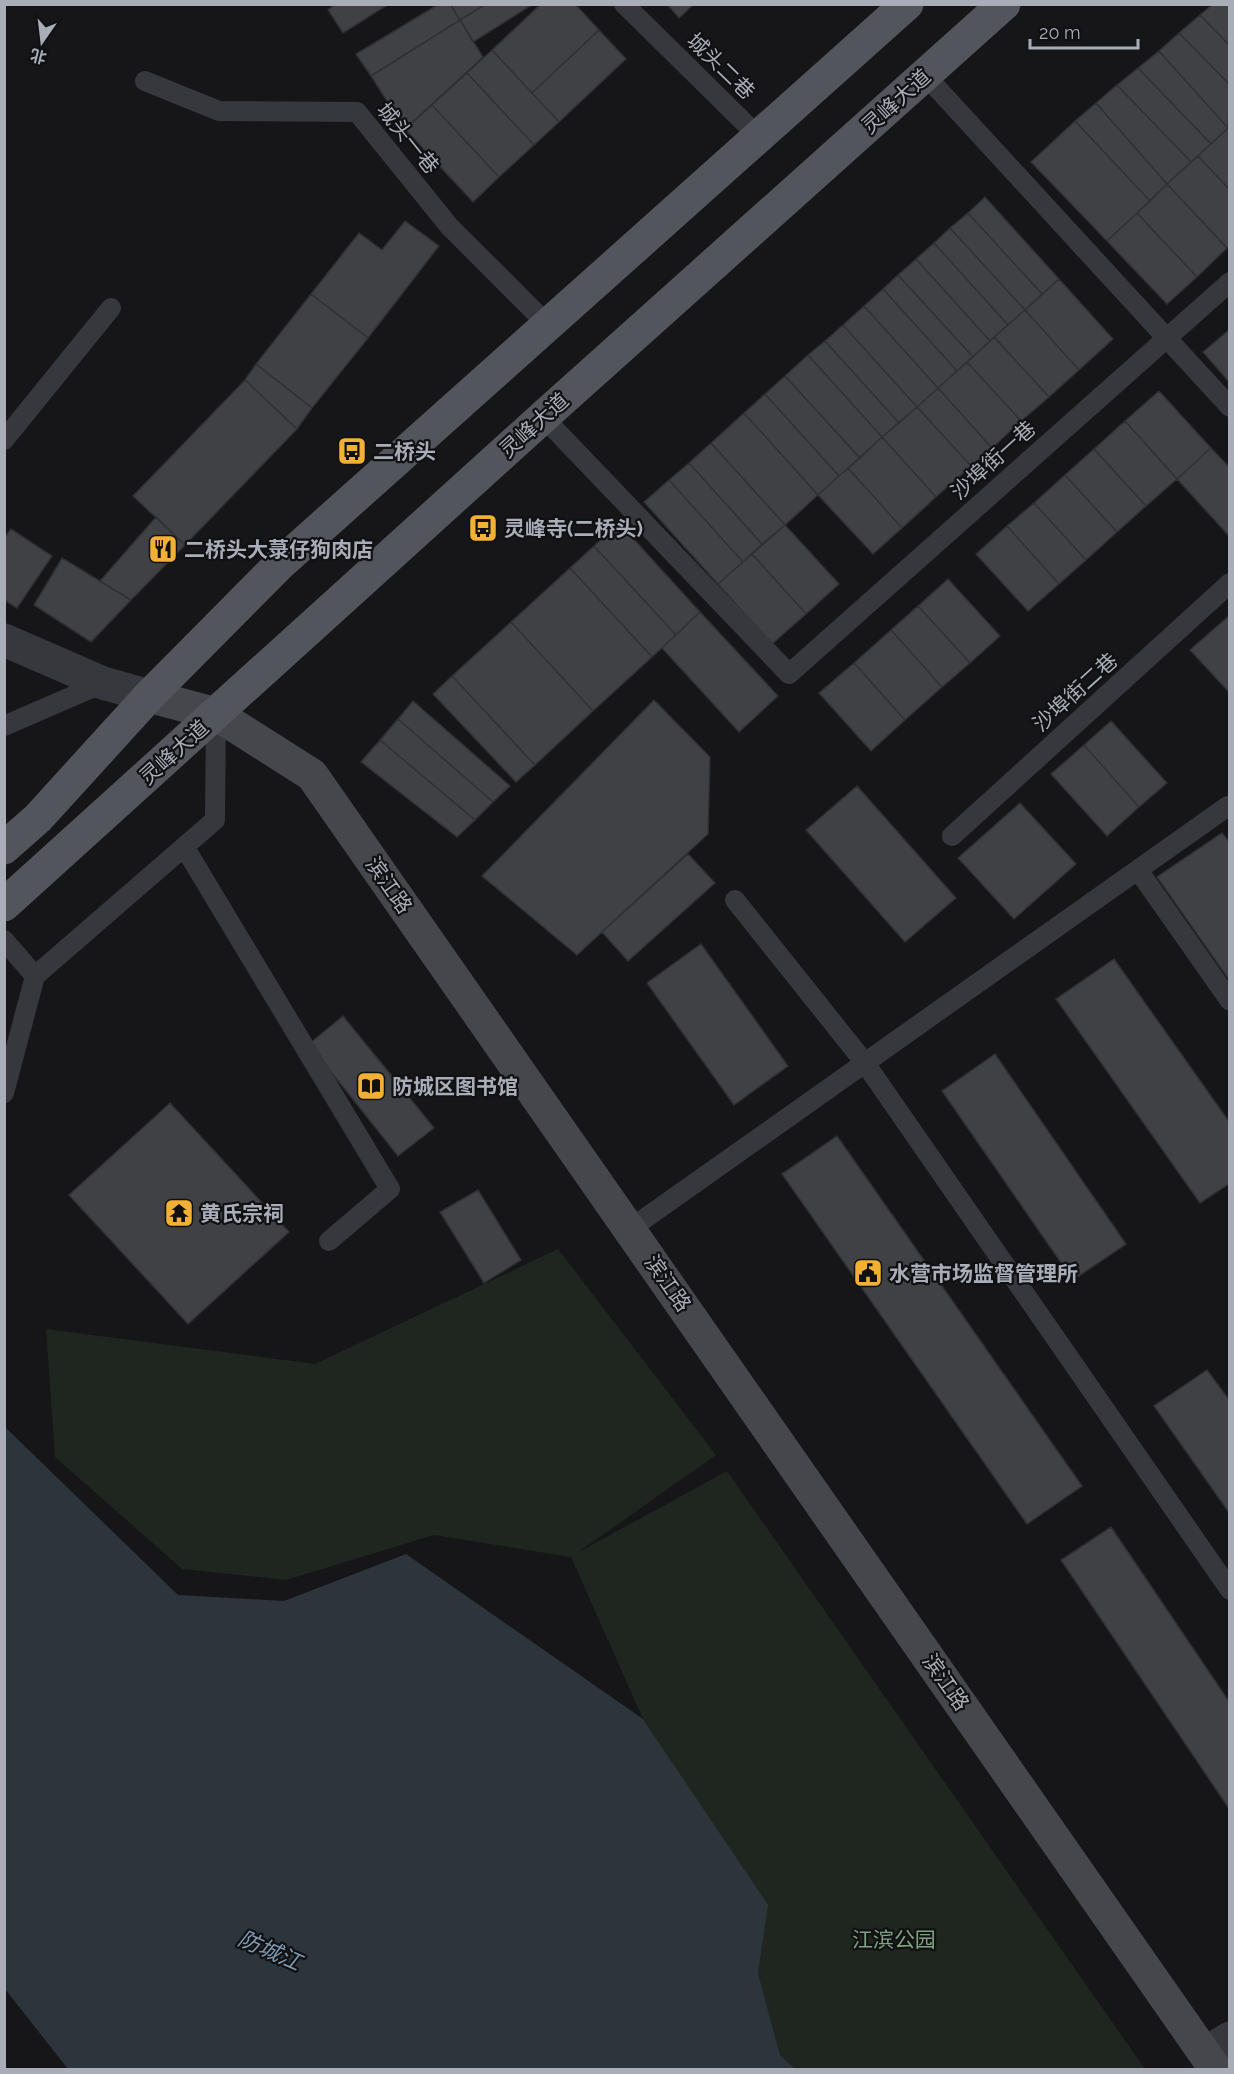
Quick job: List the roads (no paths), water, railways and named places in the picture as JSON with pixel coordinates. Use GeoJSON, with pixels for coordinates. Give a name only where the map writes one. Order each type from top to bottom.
{"type":"FeatureCollection","features":[{"type":"Feature","properties":{"kind":"main road"},"geometry":{"type":"LineString","coordinates":[[4,848],[38,818],[149,696],[280,564],[907,4]]}},
{"type":"Feature","properties":{"kind":"main road","name":"灵峰大道"},"geometry":{"type":"LineString","coordinates":[[4,905],[1004,4]]}},
{"type":"Feature","properties":{"kind":"street","name":"滨江路"},"geometry":{"type":"LineString","coordinates":[[4,640],[103,683],[216,714],[312,775],[630,1229],[1217,2054]]}},
{"type":"Feature","properties":{"kind":"lane","name":"城头二巷"},"geometry":{"type":"LineString","coordinates":[[624,4],[759,137]]}},
{"type":"Feature","properties":{"kind":"lane"},"geometry":{"type":"LineString","coordinates":[[925,75],[1230,407]]}},
{"type":"Feature","properties":{"kind":"lane","name":"城头一巷"},"geometry":{"type":"LineString","coordinates":[[145,81],[219,111],[357,112],[449,226],[548,325]]}},
{"type":"Feature","properties":{"kind":"lane","name":"沙埠街一巷"},"geometry":{"type":"LineString","coordinates":[[543,417],[789,674],[1230,282]]}},
{"type":"Feature","properties":{"kind":"lane"},"geometry":{"type":"LineString","coordinates":[[4,440],[111,308]]}},
{"type":"Feature","properties":{"kind":"lane","name":"沙埠街二巷"},"geometry":{"type":"LineString","coordinates":[[952,836],[1230,583]]}},
{"type":"Feature","properties":{"kind":"lane"},"geometry":{"type":"LineString","coordinates":[[4,726],[103,683]]}},
{"type":"Feature","properties":{"kind":"lane"},"geometry":{"type":"LineString","coordinates":[[4,1093],[35,976],[215,820],[216,714]]}},
{"type":"Feature","properties":{"kind":"lane"},"geometry":{"type":"LineString","coordinates":[[630,1229],[1228,806],[1230,809]]}},
{"type":"Feature","properties":{"kind":"lane"},"geometry":{"type":"LineString","coordinates":[[185,848],[390,1189],[329,1241]]}},
{"type":"Feature","properties":{"kind":"lane"},"geometry":{"type":"LineString","coordinates":[[1138,870],[1230,1001]]}},
{"type":"Feature","properties":{"kind":"lane"},"geometry":{"type":"LineString","coordinates":[[735,900],[865,1063],[1230,1590]]}},
{"type":"Feature","properties":{"kind":"lane"},"geometry":{"type":"LineString","coordinates":[[4,940],[35,976]]}},
{"type":"Feature","properties":{"kind":"water","name":"防城江"},"geometry":{"type":"Polygon","coordinates":[[[5,1427],[178,1595],[284,1601],[406,1554],[643,1719],[768,1905],[758,1973],[780,2055],[795,2069],[68,2069],[5,1989],[5,1427]]]}},
{"type":"Feature","properties":{"kind":"place","name":"二桥头"},"geometry":{"type":"Point","coordinates":[352,451]}},
{"type":"Feature","properties":{"kind":"place","name":"灵峰寺(二桥头)"},"geometry":{"type":"Point","coordinates":[483,528]}},
{"type":"Feature","properties":{"kind":"place","name":"二桥头大菉仔狗肉店"},"geometry":{"type":"Point","coordinates":[163,549]}},
{"type":"Feature","properties":{"kind":"place","name":"防城区图书馆"},"geometry":{"type":"Point","coordinates":[371,1086]}},
{"type":"Feature","properties":{"kind":"place","name":"黄氏宗祠"},"geometry":{"type":"Point","coordinates":[179,1213]}},
{"type":"Feature","properties":{"kind":"place","name":"水营市场监督管理所"},"geometry":{"type":"Point","coordinates":[868,1273]}},
{"type":"Feature","properties":{"kind":"park label","name":"江滨公园"},"geometry":{"type":"Point","coordinates":[894,1939]}}]}
